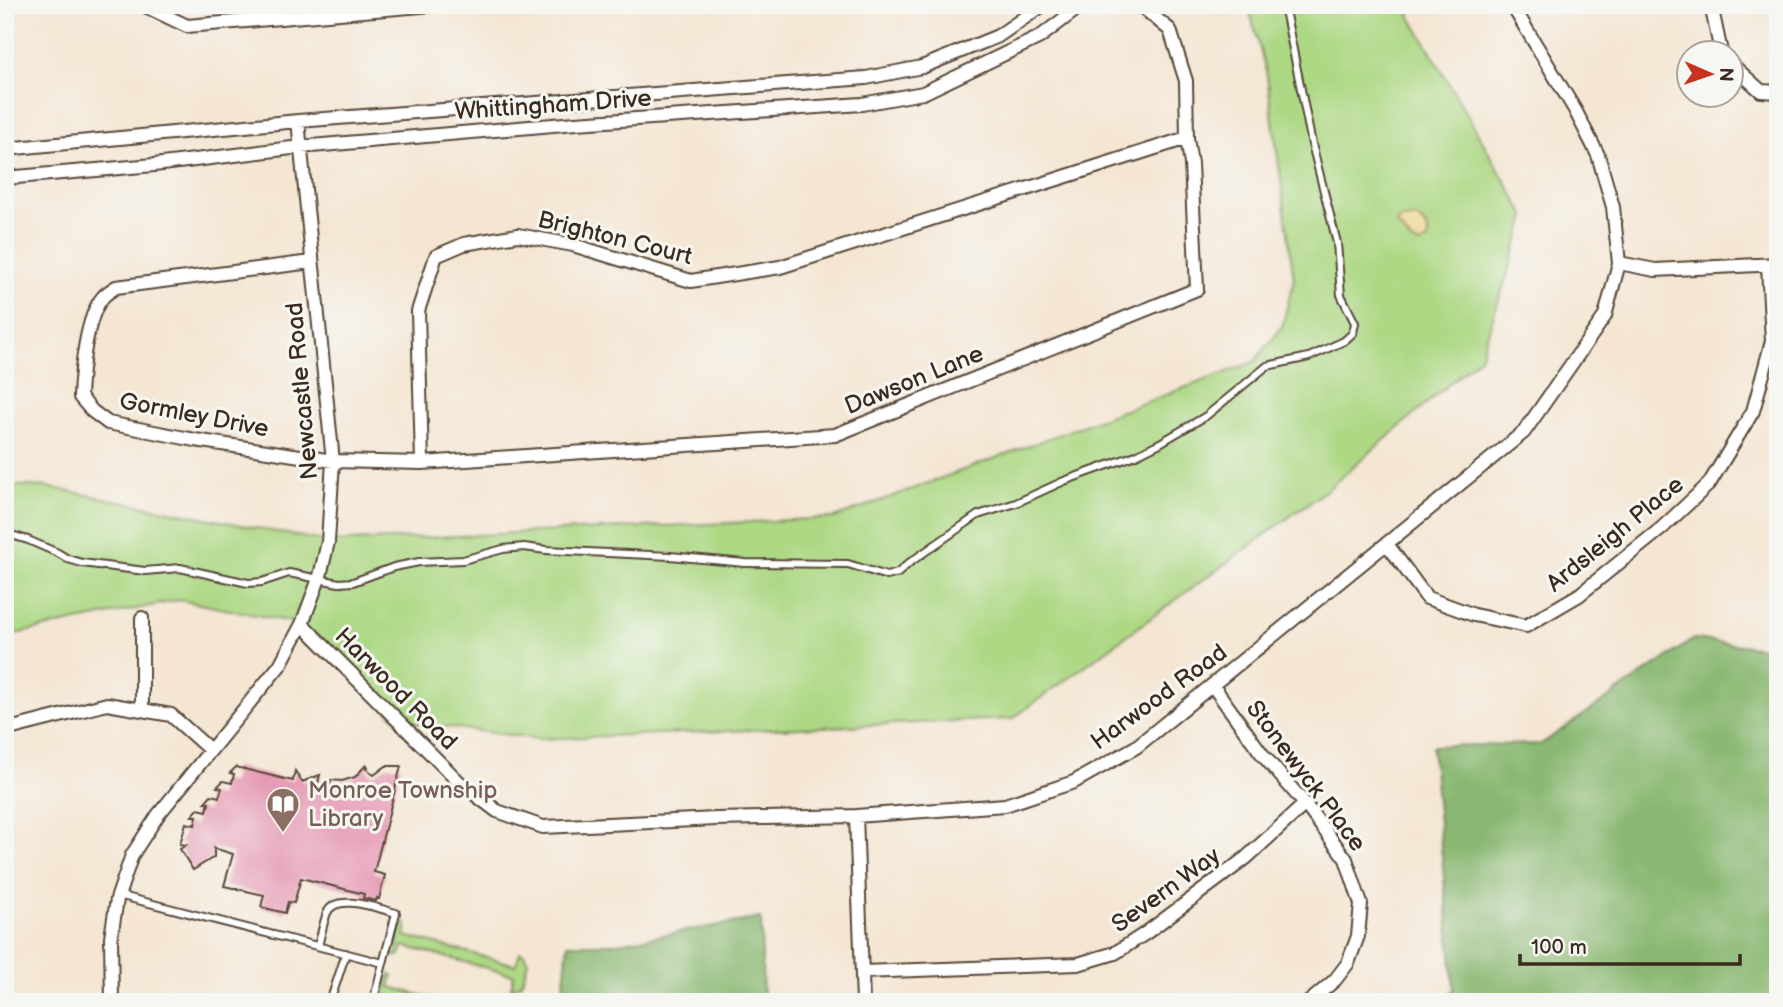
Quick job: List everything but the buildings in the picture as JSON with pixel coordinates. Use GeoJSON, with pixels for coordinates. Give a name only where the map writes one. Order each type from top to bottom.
{"type":"FeatureCollection","features":[{"type":"Feature","properties":{"kind":"street"},"geometry":{"type":"LineString","coordinates":[[143,5],[187,26],[433,5]]}},
{"type":"Feature","properties":{"kind":"street","name":"Whittingham Drive"},"geometry":{"type":"LineString","coordinates":[[5,149],[298,121],[866,78],[922,67],[998,36],[1043,5]]}},
{"type":"Feature","properties":{"kind":"street","name":"Whittingham Drive"},"geometry":{"type":"LineString","coordinates":[[5,178],[300,147],[576,123],[862,104],[923,93],[1040,37],[1082,5]]}},
{"type":"Feature","properties":{"kind":"street","name":"Dawson Lane"},"geometry":{"type":"LineString","coordinates":[[332,461],[422,463],[835,435],[1197,289],[1186,81],[1170,30],[1140,5]]}},
{"type":"Feature","properties":{"kind":"street","name":"Harwood Road"},"geometry":{"type":"LineString","coordinates":[[302,624],[460,783],[497,811],[543,827],[856,816],[1005,805],[1074,782],[1136,747],[1524,432],[1605,316],[1619,263],[1613,207],[1598,155],[1575,110],[1512,5]]}},
{"type":"Feature","properties":{"kind":"street"},"geometry":{"type":"LineString","coordinates":[[1711,5],[1718,38]]}},
{"type":"Feature","properties":{"kind":"street"},"geometry":{"type":"LineString","coordinates":[[1744,75],[1761,91],[1778,92]]}},
{"type":"Feature","properties":{"kind":"street","name":"Newcastle Road"},"geometry":{"type":"LineString","coordinates":[[112,1002],[111,937],[118,895],[132,855],[158,814],[280,665],[302,624],[320,578],[328,542],[332,461],[298,121]]}},
{"type":"Feature","properties":{"kind":"street","name":"Brighton Court"},"geometry":{"type":"LineString","coordinates":[[422,463],[418,311],[436,256],[445,252],[464,244],[518,235],[573,245],[691,281],[780,267],[1187,138]]}},
{"type":"Feature","properties":{"kind":"street","name":"Gormley Drive"},"geometry":{"type":"LineString","coordinates":[[311,262],[116,287],[103,297],[94,314],[84,347],[80,397],[92,411],[108,422],[195,440],[332,461]]}},
{"type":"Feature","properties":{"kind":"street"},"geometry":{"type":"LineString","coordinates":[[1619,263],[1655,270],[1773,264]]}},
{"type":"Feature","properties":{"kind":"street","name":"Ardsleigh Place"},"geometry":{"type":"LineString","coordinates":[[1387,544],[1427,598],[1474,615],[1526,626],[1579,595],[1662,528],[1709,484],[1753,411],[1773,341],[1773,264]]}},
{"type":"Feature","properties":{"kind":"street"},"geometry":{"type":"LineString","coordinates":[[142,618],[142,709]]}},
{"type":"Feature","properties":{"kind":"street","name":"Stonewyck Place"},"geometry":{"type":"LineString","coordinates":[[1213,686],[1262,754],[1305,804],[1346,859],[1361,904],[1358,936],[1348,963],[1335,980],[1309,1002]]}},
{"type":"Feature","properties":{"kind":"street"},"geometry":{"type":"LineString","coordinates":[[5,730],[107,704],[170,715],[210,750]]}},
{"type":"Feature","properties":{"kind":"street","name":"Severn Way"},"geometry":{"type":"LineString","coordinates":[[862,972],[1078,964],[1115,953],[1246,858],[1305,804]]}},
{"type":"Feature","properties":{"kind":"street"},"geometry":{"type":"LineString","coordinates":[[856,816],[863,1002]]}},
{"type":"Feature","properties":{"kind":"lane"},"geometry":{"type":"LineString","coordinates":[[5,533],[58,552],[68,559],[145,571],[180,568],[248,583],[289,573],[339,583],[353,582],[394,567],[419,562],[463,560],[503,549],[524,547],[546,551],[670,556],[745,564],[848,564],[887,576],[898,573],[978,515],[1016,503],[1065,481],[1136,455],[1206,416],[1267,366],[1309,357],[1353,334],[1355,323],[1342,295],[1337,243],[1312,144],[1284,5]]}},
{"type":"Feature","properties":{"kind":"lane"},"geometry":{"type":"LineString","coordinates":[[118,895],[383,964]]}},
{"type":"Feature","properties":{"kind":"lane"},"geometry":{"type":"LineString","coordinates":[[318,946],[327,912],[336,904],[350,902],[396,913],[373,1002]]}},
{"type":"Feature","properties":{"kind":"lane"},"geometry":{"type":"LineString","coordinates":[[330,1002],[346,953]]}},
{"type":"Feature","properties":{"kind":"green space"},"geometry":{"type":"Polygon","coordinates":[[[1248,5],[1404,5],[1526,217],[1480,357],[1328,489],[1012,719],[539,739],[397,720],[302,624],[179,600],[5,636],[5,485],[47,487],[328,542],[834,518],[1254,362],[1282,327],[1294,279],[1267,75],[1248,5]]]}},
{"type":"Feature","properties":{"kind":"green space"},"geometry":{"type":"Polygon","coordinates":[[[1694,639],[1764,648],[1778,641],[1778,996],[1770,1002],[1442,1002],[1454,989],[1432,746],[1541,744],[1694,639]]]}},
{"type":"Feature","properties":{"kind":"green space"},"geometry":{"type":"Polygon","coordinates":[[[761,918],[763,1002],[562,1002],[568,944],[612,944],[761,918]]]}},
{"type":"Feature","properties":{"kind":"green space"},"geometry":{"type":"Polygon","coordinates":[[[404,922],[407,925],[405,936],[516,965],[520,952],[524,953],[528,962],[521,984],[511,988],[514,975],[403,946],[400,955],[395,957],[401,925],[404,922]]]}},
{"type":"Feature","properties":{"kind":"green space"},"geometry":{"type":"Polygon","coordinates":[[[390,974],[393,976],[390,987],[447,1002],[413,1002],[388,995],[386,1002],[382,1002],[390,974]]]}},
{"type":"Feature","properties":{"kind":"sand"},"geometry":{"type":"Polygon","coordinates":[[[1416,218],[1424,224],[1428,233],[1428,240],[1420,245],[1411,241],[1397,224],[1401,219],[1416,218]]]}},
{"type":"Feature","properties":{"kind":"place","name":"Monroe Township Library"},"geometry":{"type":"Point","coordinates":[283,834]}}]}
